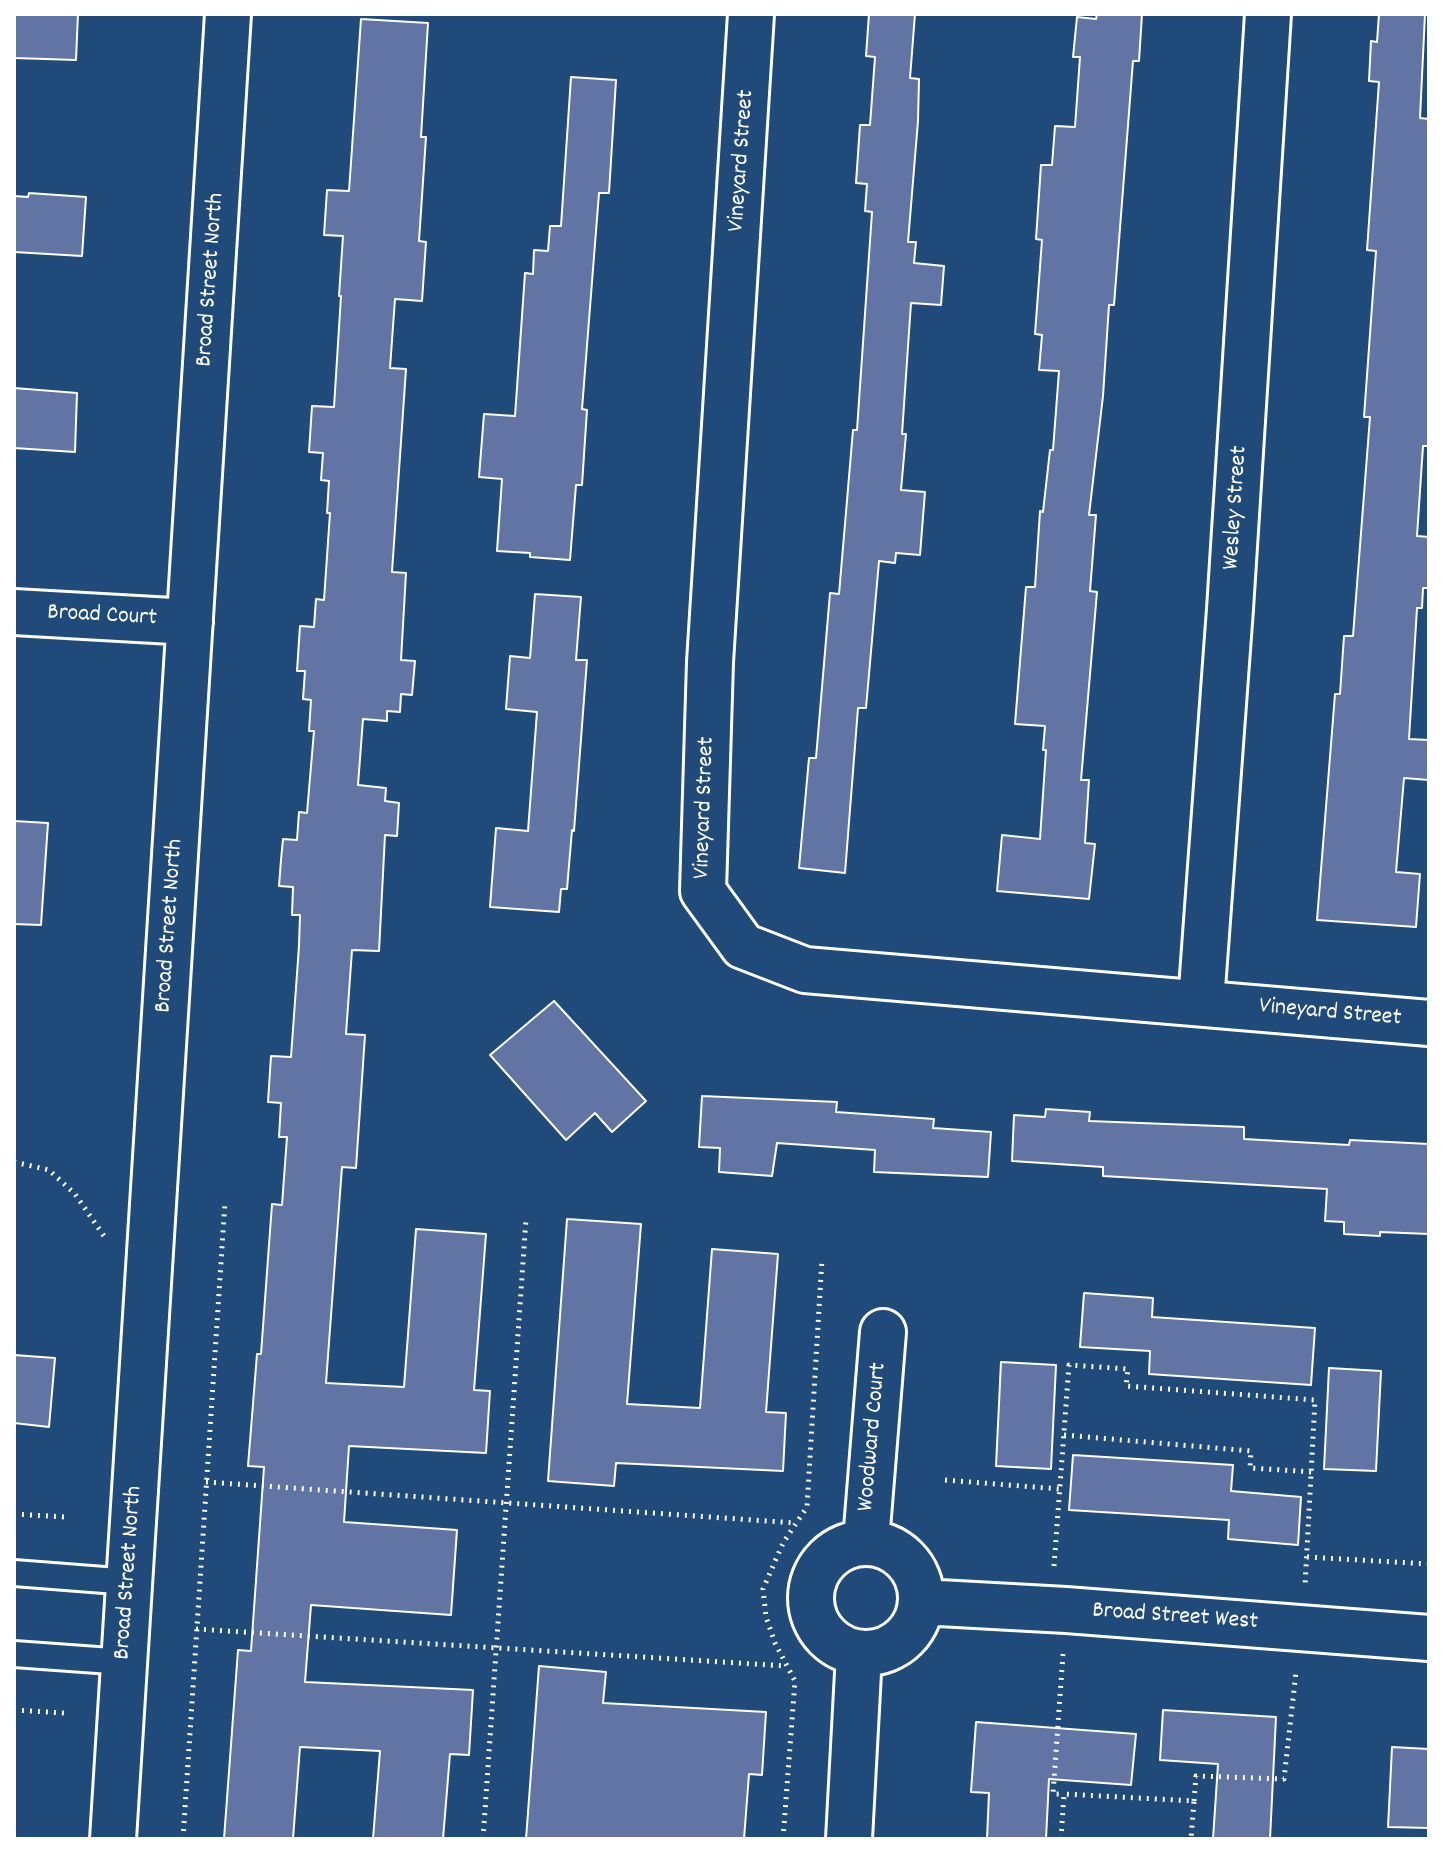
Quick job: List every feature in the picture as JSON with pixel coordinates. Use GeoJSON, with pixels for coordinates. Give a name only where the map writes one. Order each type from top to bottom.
{"type":"FeatureCollection","features":[{"type":"Feature","properties":{"kind":"street","name":"Broad Street North"},"geometry":{"type":"LineString","coordinates":[[113,1839],[228,14]]}},
{"type":"Feature","properties":{"kind":"street","name":"Vineyard Street"},"geometry":{"type":"LineString","coordinates":[[751,14],[710,662],[703,891],[743,946],[805,970],[1429,1023]]}},
{"type":"Feature","properties":{"kind":"street","name":"Wesley Street"},"geometry":{"type":"LineString","coordinates":[[1201,1002],[1268,14]]}},
{"type":"Feature","properties":{"kind":"street","name":"Broad Court"},"geometry":{"type":"LineString","coordinates":[[14,612],[190,622]]}},
{"type":"Feature","properties":{"kind":"street","name":"Woodward Court"},"geometry":{"type":"LineString","coordinates":[[866,1541],[883,1332]]}},
{"type":"Feature","properties":{"kind":"street"},"geometry":{"type":"LineString","coordinates":[[866,1541],[899,1553],[912,1567],[919,1583],[921,1602],[917,1619],[908,1635],[894,1647],[877,1654],[859,1654],[841,1648],[827,1638],[816,1623],[811,1605],[812,1587],[818,1570],[839,1551],[866,1541]]}},
{"type":"Feature","properties":{"kind":"street","name":"Broad Street West"},"geometry":{"type":"LineString","coordinates":[[921,1602],[1429,1638]]}},
{"type":"Feature","properties":{"kind":"street"},"geometry":{"type":"LineString","coordinates":[[849,1839],[859,1654]]}},
{"type":"Feature","properties":{"kind":"lane"},"geometry":{"type":"LineString","coordinates":[[14,1573],[130,1582]]}},
{"type":"Feature","properties":{"kind":"lane"},"geometry":{"type":"LineString","coordinates":[[14,1654],[125,1662]]}},
{"type":"Feature","properties":{"kind":"path"},"geometry":{"type":"LineString","coordinates":[[14,1162],[49,1170],[75,1194],[147,1299]]}},
{"type":"Feature","properties":{"kind":"path"},"geometry":{"type":"LineString","coordinates":[[183,1839],[225,1202]]}},
{"type":"Feature","properties":{"kind":"path"},"geometry":{"type":"LineString","coordinates":[[483,1839],[526,1219]]}},
{"type":"Feature","properties":{"kind":"path"},"geometry":{"type":"LineString","coordinates":[[783,1839],[795,1681],[785,1666],[766,1617],[763,1589],[783,1543],[807,1507],[822,1259]]}},
{"type":"Feature","properties":{"kind":"path"},"geometry":{"type":"LineString","coordinates":[[1191,1839],[1196,1776],[1284,1779],[1307,1557],[1315,1400],[1126,1386],[1128,1369],[1069,1365],[1053,1570],[1066,1610],[1053,1794],[1194,1801]]}},
{"type":"Feature","properties":{"kind":"path"},"geometry":{"type":"LineString","coordinates":[[1064,1435],[1251,1451],[1250,1468],[1313,1472]]}},
{"type":"Feature","properties":{"kind":"path"},"geometry":{"type":"LineString","coordinates":[[945,1480],[1060,1489]]}},
{"type":"Feature","properties":{"kind":"path"},"geometry":{"type":"LineString","coordinates":[[206,1482],[797,1523]]}},
{"type":"Feature","properties":{"kind":"path"},"geometry":{"type":"LineString","coordinates":[[14,1514],[66,1517]]}},
{"type":"Feature","properties":{"kind":"path"},"geometry":{"type":"LineString","coordinates":[[1307,1557],[1429,1564]]}},
{"type":"Feature","properties":{"kind":"path"},"geometry":{"type":"LineString","coordinates":[[196,1629],[785,1666]]}},
{"type":"Feature","properties":{"kind":"path"},"geometry":{"type":"LineString","coordinates":[[14,1710],[64,1713]]}},
{"type":"Feature","properties":{"kind":"path"},"geometry":{"type":"LineString","coordinates":[[1061,1839],[1064,1794]]}},
{"type":"Feature","properties":{"kind":"building"},"geometry":{"type":"Polygon","coordinates":[[[14,14],[78,14],[76,60],[14,58],[14,14]]]}},
{"type":"Feature","properties":{"kind":"building"},"geometry":{"type":"Polygon","coordinates":[[[869,14],[915,14],[910,78],[919,79],[918,121],[908,242],[916,242],[914,263],[944,266],[941,305],[911,303],[901,490],[925,492],[920,555],[896,553],[895,563],[879,561],[866,708],[858,708],[845,873],[799,868],[809,758],[816,758],[830,593],[839,594],[853,430],[857,430],[872,212],[865,211],[867,184],[856,183],[860,125],[870,125],[875,57],[866,56],[869,14]]]}},
{"type":"Feature","properties":{"kind":"building"},"geometry":{"type":"Polygon","coordinates":[[[1097,14],[1142,14],[1139,61],[1133,61],[1114,305],[1109,305],[1103,396],[1089,515],[1096,515],[1090,591],[1097,592],[1081,780],[1089,780],[1085,843],[1095,844],[1089,899],[997,891],[1002,835],[1040,839],[1046,750],[1043,750],[1045,726],[1015,724],[1026,587],[1035,587],[1040,511],[1043,512],[1050,450],[1053,450],[1059,371],[1039,370],[1042,335],[1035,334],[1042,240],[1036,239],[1041,165],[1052,165],[1055,126],[1075,127],[1080,57],[1073,57],[1077,17],[1096,19],[1097,14]]]}},
{"type":"Feature","properties":{"kind":"building"},"geometry":{"type":"Polygon","coordinates":[[[1379,14],[1425,14],[1420,118],[1429,119],[1429,446],[1423,446],[1417,536],[1429,537],[1429,588],[1423,588],[1422,608],[1417,608],[1409,739],[1429,740],[1429,780],[1404,778],[1396,872],[1420,874],[1416,927],[1317,920],[1335,694],[1340,694],[1344,636],[1353,636],[1370,417],[1364,417],[1376,251],[1367,250],[1379,82],[1369,81],[1371,41],[1377,42],[1379,14]]]}},
{"type":"Feature","properties":{"kind":"building"},"geometry":{"type":"Polygon","coordinates":[[[361,19],[428,23],[421,137],[426,137],[419,241],[426,242],[422,301],[395,299],[390,368],[406,369],[392,572],[406,573],[401,660],[415,661],[412,695],[401,694],[400,712],[387,711],[387,721],[363,719],[358,785],[386,788],[385,801],[399,803],[397,836],[385,835],[379,951],[352,950],[346,1034],[365,1035],[356,1168],[342,1167],[326,1383],[404,1387],[416,1229],[486,1234],[474,1390],[490,1391],[486,1453],[349,1446],[344,1522],[457,1530],[451,1615],[311,1605],[305,1682],[473,1690],[469,1755],[450,1754],[443,1839],[373,1839],[380,1751],[300,1747],[293,1839],[224,1839],[238,1650],[251,1651],[264,1467],[248,1466],[257,1354],[261,1354],[272,1204],[282,1205],[287,1137],[279,1137],[281,1103],[268,1102],[271,1056],[291,1057],[299,946],[300,915],[292,915],[293,887],[279,886],[281,860],[283,839],[297,840],[299,812],[307,813],[314,731],[309,731],[311,700],[303,699],[305,671],[297,671],[300,626],[314,627],[316,599],[324,600],[330,513],[327,513],[329,481],[321,480],[323,453],[309,452],[312,406],[334,407],[343,236],[324,235],[327,190],[349,191],[361,19]]]}},
{"type":"Feature","properties":{"kind":"building"},"geometry":{"type":"Polygon","coordinates":[[[571,77],[616,80],[609,193],[599,193],[582,409],[587,410],[582,485],[576,485],[570,560],[497,551],[502,479],[479,477],[484,414],[515,416],[525,273],[533,274],[534,250],[548,251],[550,226],[561,226],[571,77]]]}},
{"type":"Feature","properties":{"kind":"building"},"geometry":{"type":"Polygon","coordinates":[[[29,193],[86,197],[82,256],[14,252],[14,196],[28,197],[29,193]]]}},
{"type":"Feature","properties":{"kind":"building"},"geometry":{"type":"Polygon","coordinates":[[[14,388],[77,393],[75,452],[14,448],[14,388]]]}},
{"type":"Feature","properties":{"kind":"building"},"geometry":{"type":"Polygon","coordinates":[[[535,594],[581,597],[576,660],[587,660],[574,831],[567,889],[561,889],[559,912],[490,907],[496,828],[528,831],[537,712],[506,709],[510,656],[530,658],[535,594]]]}},
{"type":"Feature","properties":{"kind":"building"},"geometry":{"type":"Polygon","coordinates":[[[14,821],[48,823],[41,925],[14,924],[14,821]]]}},
{"type":"Feature","properties":{"kind":"building"},"geometry":{"type":"Polygon","coordinates":[[[554,1001],[646,1101],[612,1132],[595,1113],[566,1140],[490,1055],[554,1001]]]}},
{"type":"Feature","properties":{"kind":"building"},"geometry":{"type":"Polygon","coordinates":[[[702,1096],[837,1102],[836,1112],[934,1119],[933,1128],[991,1132],[988,1177],[874,1172],[875,1150],[777,1143],[772,1176],[719,1172],[720,1148],[699,1147],[702,1096]]]}},
{"type":"Feature","properties":{"kind":"building"},"geometry":{"type":"Polygon","coordinates":[[[1046,1109],[1090,1112],[1089,1121],[1244,1127],[1244,1139],[1349,1145],[1350,1140],[1429,1144],[1429,1234],[1344,1234],[1344,1222],[1325,1221],[1327,1189],[1103,1176],[1103,1167],[1012,1161],[1014,1115],[1045,1117],[1046,1109]]]}},
{"type":"Feature","properties":{"kind":"building"},"geometry":{"type":"Polygon","coordinates":[[[567,1219],[641,1224],[627,1404],[700,1408],[712,1249],[778,1254],[766,1412],[786,1413],[783,1471],[616,1463],[614,1486],[548,1481],[567,1219]]]}},
{"type":"Feature","properties":{"kind":"building"},"geometry":{"type":"Polygon","coordinates":[[[1084,1293],[1153,1298],[1152,1317],[1315,1328],[1311,1385],[1149,1374],[1150,1351],[1080,1347],[1084,1293]]]}},
{"type":"Feature","properties":{"kind":"building"},"geometry":{"type":"Polygon","coordinates":[[[14,1355],[55,1358],[49,1427],[14,1423],[14,1355]]]}},
{"type":"Feature","properties":{"kind":"building"},"geometry":{"type":"Polygon","coordinates":[[[1001,1362],[1056,1365],[1051,1469],[996,1466],[1001,1362]]]}},
{"type":"Feature","properties":{"kind":"building"},"geometry":{"type":"Polygon","coordinates":[[[1329,1368],[1381,1371],[1376,1471],[1324,1469],[1329,1368]]]}},
{"type":"Feature","properties":{"kind":"building"},"geometry":{"type":"Polygon","coordinates":[[[1073,1455],[1233,1465],[1231,1491],[1301,1497],[1298,1545],[1228,1539],[1229,1520],[1069,1510],[1073,1455]]]}},
{"type":"Feature","properties":{"kind":"building"},"geometry":{"type":"Polygon","coordinates":[[[539,1666],[606,1672],[603,1703],[766,1712],[762,1775],[749,1774],[744,1839],[526,1839],[539,1666]]]}},
{"type":"Feature","properties":{"kind":"building"},"geometry":{"type":"Polygon","coordinates":[[[1163,1710],[1276,1717],[1270,1839],[1213,1839],[1218,1764],[1160,1760],[1163,1710]]]}},
{"type":"Feature","properties":{"kind":"building"},"geometry":{"type":"Polygon","coordinates":[[[976,1722],[1136,1734],[1131,1785],[1049,1779],[1046,1839],[987,1839],[989,1793],[971,1792],[976,1722]]]}},
{"type":"Feature","properties":{"kind":"building"},"geometry":{"type":"Polygon","coordinates":[[[1392,1747],[1429,1749],[1429,1828],[1388,1827],[1392,1747]]]}}]}
